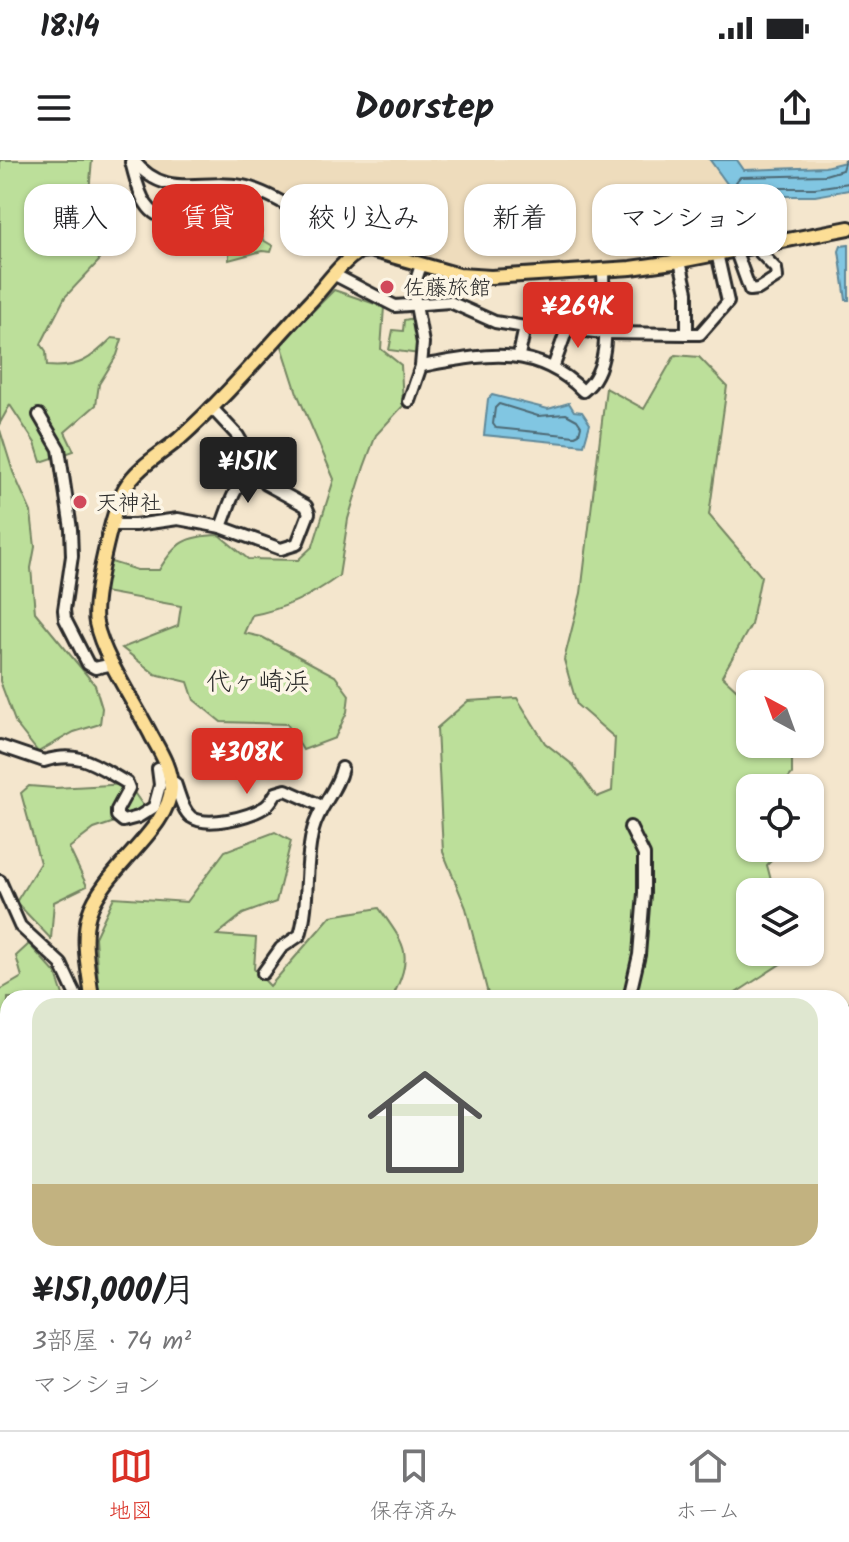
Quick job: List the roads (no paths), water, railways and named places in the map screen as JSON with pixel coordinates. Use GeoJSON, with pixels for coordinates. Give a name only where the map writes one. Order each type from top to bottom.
{"type":"FeatureCollection","features":[{"type":"Feature","properties":{"kind":"main road"},"geometry":{"type":"LineString","coordinates":[[787,240],[849,228]]}},
{"type":"Feature","properties":{"kind":"main road"},"geometry":{"type":"LineString","coordinates":[[91,990],[86,932],[92,906],[106,881],[161,815],[169,798],[167,766],[113,664],[95,617],[96,596],[119,500],[130,481],[211,407],[355,256]]}},
{"type":"Feature","properties":{"kind":"main road"},"geometry":{"type":"LineString","coordinates":[[390,256],[459,275],[491,277],[603,271],[703,256]]}},
{"type":"Feature","properties":{"kind":"street"},"geometry":{"type":"LineString","coordinates":[[132,160],[144,201],[150,210],[161,216],[180,217],[235,196],[250,195],[275,200]]}},
{"type":"Feature","properties":{"kind":"street"},"geometry":{"type":"LineString","coordinates":[[132,160],[142,171],[161,182],[183,187],[240,185],[263,192],[280,203]]}},
{"type":"Feature","properties":{"kind":"street"},"geometry":{"type":"LineString","coordinates":[[553,368],[567,329],[604,333],[700,334],[728,302],[718,256]]}},
{"type":"Feature","properties":{"kind":"street"},"geometry":{"type":"LineString","coordinates":[[738,256],[750,290],[758,289],[777,277],[776,269],[764,256]]}},
{"type":"Feature","properties":{"kind":"street"},"geometry":{"type":"LineString","coordinates":[[680,261],[687,292],[687,334]]}},
{"type":"Feature","properties":{"kind":"street"},"geometry":{"type":"LineString","coordinates":[[409,401],[421,366],[423,343],[413,289],[421,265]]}},
{"type":"Feature","properties":{"kind":"street"},"geometry":{"type":"LineString","coordinates":[[421,366],[465,358],[519,355],[553,368],[583,391],[592,385],[601,365],[603,271]]}},
{"type":"Feature","properties":{"kind":"street"},"geometry":{"type":"LineString","coordinates":[[335,275],[395,306],[450,302],[495,322],[525,327],[519,355]]}},
{"type":"Feature","properties":{"kind":"street"},"geometry":{"type":"LineString","coordinates":[[113,525],[178,519],[221,527],[281,549],[297,544],[309,513],[306,506],[266,484],[238,436],[211,407]]}},
{"type":"Feature","properties":{"kind":"street"},"geometry":{"type":"LineString","coordinates":[[39,415],[59,449],[71,529],[72,556],[65,619],[88,664],[95,668],[113,664]]}},
{"type":"Feature","properties":{"kind":"street"},"geometry":{"type":"LineString","coordinates":[[221,527],[237,485],[257,469]]}},
{"type":"Feature","properties":{"kind":"street"},"geometry":{"type":"LineString","coordinates":[[0,746],[44,761],[75,756],[127,783],[129,788],[117,813],[123,821],[138,817],[154,807],[160,785],[158,769],[167,766]]}},
{"type":"Feature","properties":{"kind":"street"},"geometry":{"type":"LineString","coordinates":[[263,973],[281,948],[300,935],[313,829],[322,806],[340,780],[342,768]]}},
{"type":"Feature","properties":{"kind":"street"},"geometry":{"type":"LineString","coordinates":[[170,780],[175,783],[188,815],[196,820],[225,822],[267,807],[276,793],[286,790],[322,806]]}},
{"type":"Feature","properties":{"kind":"street"},"geometry":{"type":"LineString","coordinates":[[630,827],[644,855],[639,955],[631,990]]}},
{"type":"Feature","properties":{"kind":"street"},"geometry":{"type":"LineString","coordinates":[[0,881],[20,926],[61,964],[73,990]]}},
{"type":"Feature","properties":{"kind":"street"},"geometry":{"type":"LineString","coordinates":[[0,912],[10,902]]}},
{"type":"Feature","properties":{"kind":"water"},"geometry":{"type":"Polygon","coordinates":[[[710,160],[737,160],[744,170],[825,167],[849,161],[849,190],[815,196],[787,196],[787,184],[727,184],[710,160]]]}},
{"type":"Feature","properties":{"kind":"water"},"geometry":{"type":"Polygon","coordinates":[[[849,245],[849,300],[846,300],[839,251],[841,246],[849,245]]]}},
{"type":"Feature","properties":{"kind":"water"},"geometry":{"type":"Polygon","coordinates":[[[492,395],[548,409],[569,403],[574,411],[582,412],[590,424],[584,445],[484,435],[488,399],[492,395]]]}},
{"type":"Feature","properties":{"kind":"place","name":"佐藤旅館"},"geometry":{"type":"Point","coordinates":[387,287]}},
{"type":"Feature","properties":{"kind":"place","name":"天神社"},"geometry":{"type":"Point","coordinates":[80,502]}},
{"type":"Feature","properties":{"kind":"district","name":"代ヶ崎浜"},"geometry":{"type":"Point","coordinates":[258,681]}}]}
